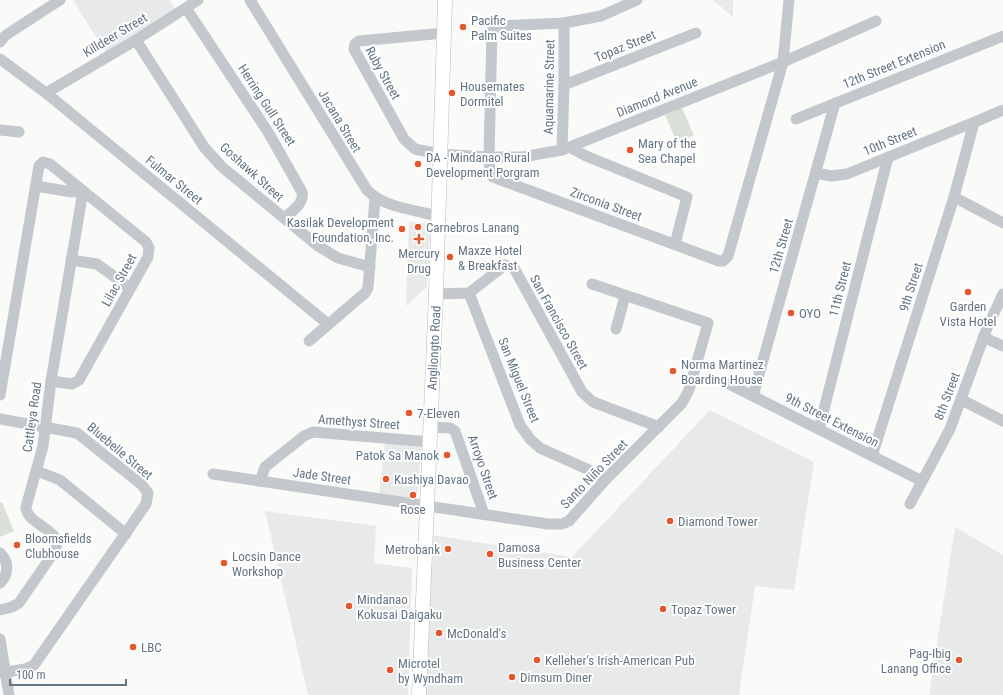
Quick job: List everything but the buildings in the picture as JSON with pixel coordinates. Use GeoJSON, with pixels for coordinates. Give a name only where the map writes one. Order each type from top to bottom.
{"type":"FeatureCollection","features":[{"type":"Feature","properties":{"kind":"main road","name":"Angliongto Road"},"geometry":{"type":"LineString","coordinates":[[419,695],[436,294],[439,154],[445,0]]}},
{"type":"Feature","properties":{"kind":"street"},"geometry":{"type":"LineString","coordinates":[[0,42],[6,36],[60,0]]}},
{"type":"Feature","properties":{"kind":"street","name":"Killdeer Street"},"geometry":{"type":"LineString","coordinates":[[46,93],[136,40],[198,0]]}},
{"type":"Feature","properties":{"kind":"street","name":"Jacana Street"},"geometry":{"type":"LineString","coordinates":[[250,0],[361,182],[375,198]]}},
{"type":"Feature","properties":{"kind":"street"},"geometry":{"type":"LineString","coordinates":[[488,157],[492,30],[498,26],[564,23],[601,16],[637,0]]}},
{"type":"Feature","properties":{"kind":"street"},"geometry":{"type":"LineString","coordinates":[[783,62],[789,0]]}},
{"type":"Feature","properties":{"kind":"street","name":"Herring Gull Street"},"geometry":{"type":"LineString","coordinates":[[186,8],[268,132],[302,192],[303,198],[285,218]]}},
{"type":"Feature","properties":{"kind":"street","name":"Diamond Avenue"},"geometry":{"type":"LineString","coordinates":[[439,154],[488,157],[522,157],[566,149],[783,62],[876,21]]}},
{"type":"Feature","properties":{"kind":"street","name":"Aquamarine Street"},"geometry":{"type":"LineString","coordinates":[[564,23],[566,149]]}},
{"type":"Feature","properties":{"kind":"street","name":"Ruby Street"},"geometry":{"type":"LineString","coordinates":[[439,154],[415,149],[404,139],[354,49],[355,44],[359,41],[444,33]]}},
{"type":"Feature","properties":{"kind":"street","name":"Topaz Street"},"geometry":{"type":"LineString","coordinates":[[564,86],[696,33]]}},
{"type":"Feature","properties":{"kind":"street","name":"12th Street Extension"},"geometry":{"type":"LineString","coordinates":[[796,119],[1003,36]]}},
{"type":"Feature","properties":{"kind":"street","name":"Goshawk Street"},"geometry":{"type":"LineString","coordinates":[[136,40],[204,146],[222,167],[318,246],[338,258],[370,267]]}},
{"type":"Feature","properties":{"kind":"street","name":"Fulmar Street"},"geometry":{"type":"LineString","coordinates":[[0,59],[46,93],[328,324]]}},
{"type":"Feature","properties":{"kind":"street","name":"Zirconia Street"},"geometry":{"type":"LineString","coordinates":[[488,157],[490,174],[493,177],[719,261],[723,261],[728,256],[783,62]]}},
{"type":"Feature","properties":{"kind":"street","name":"12th Street"},"geometry":{"type":"LineString","coordinates":[[753,396],[835,103]]}},
{"type":"Feature","properties":{"kind":"street","name":"10th Street"},"geometry":{"type":"LineString","coordinates":[[816,173],[840,176],[972,125],[1003,110]]}},
{"type":"Feature","properties":{"kind":"street","name":"9th Street"},"geometry":{"type":"LineString","coordinates":[[872,456],[954,197],[972,125]]}},
{"type":"Feature","properties":{"kind":"street"},"geometry":{"type":"LineString","coordinates":[[0,130],[19,132]]}},
{"type":"Feature","properties":{"kind":"street"},"geometry":{"type":"LineString","coordinates":[[566,149],[688,198],[675,244]]}},
{"type":"Feature","properties":{"kind":"street","name":"11th Street"},"geometry":{"type":"LineString","coordinates":[[818,429],[888,157]]}},
{"type":"Feature","properties":{"kind":"street","name":"Lilac Street"},"geometry":{"type":"LineString","coordinates":[[36,186],[39,166],[42,162],[49,163],[148,245],[149,253],[148,258],[79,380],[72,384],[51,381]]}},
{"type":"Feature","properties":{"kind":"street"},"geometry":{"type":"LineString","coordinates":[[0,395],[36,186],[72,192],[83,191]]}},
{"type":"Feature","properties":{"kind":"street","name":"Cattleya Road"},"geometry":{"type":"LineString","coordinates":[[0,610],[12,608],[19,603],[56,548],[57,542],[54,535],[32,518],[27,511],[46,427],[51,381],[83,191]]}},
{"type":"Feature","properties":{"kind":"street"},"geometry":{"type":"LineString","coordinates":[[954,197],[1003,223]]}},
{"type":"Feature","properties":{"kind":"street"},"geometry":{"type":"LineString","coordinates":[[309,341],[365,293],[368,288],[375,198],[438,216]]}},
{"type":"Feature","properties":{"kind":"street"},"geometry":{"type":"LineString","coordinates":[[71,260],[97,264],[130,288]]}},
{"type":"Feature","properties":{"kind":"street","name":"San Francisco Street"},"geometry":{"type":"LineString","coordinates":[[468,293],[505,265],[514,268],[582,392],[593,402],[658,427]]}},
{"type":"Feature","properties":{"kind":"street"},"geometry":{"type":"LineString","coordinates":[[592,284],[625,296],[616,329]]}},
{"type":"Feature","properties":{"kind":"street"},"geometry":{"type":"LineString","coordinates":[[436,294],[468,293]]}},
{"type":"Feature","properties":{"kind":"street","name":"San Miguel Street"},"geometry":{"type":"LineString","coordinates":[[468,293],[520,425],[530,439],[540,448],[607,478]]}},
{"type":"Feature","properties":{"kind":"street","name":"8th Street"},"geometry":{"type":"LineString","coordinates":[[910,504],[950,429],[962,400],[983,337],[1003,294]]}},
{"type":"Feature","properties":{"kind":"street","name":"Santo Niño Street"},"geometry":{"type":"LineString","coordinates":[[427,506],[548,524],[562,524],[568,521],[607,478],[658,427],[686,396],[708,323],[625,296]]}},
{"type":"Feature","properties":{"kind":"street"},"geometry":{"type":"LineString","coordinates":[[983,337],[1003,346]]}},
{"type":"Feature","properties":{"kind":"street","name":"9th Street Extension"},"geometry":{"type":"LineString","coordinates":[[729,384],[922,481]]}},
{"type":"Feature","properties":{"kind":"street"},"geometry":{"type":"LineString","coordinates":[[962,400],[1003,421]]}},
{"type":"Feature","properties":{"kind":"street","name":"Bluebelle Street"},"geometry":{"type":"LineString","coordinates":[[0,419],[72,431],[81,435],[142,485],[146,489],[148,497],[146,504],[126,534]]}},
{"type":"Feature","properties":{"kind":"street","name":"Arroyo Street"},"geometry":{"type":"LineString","coordinates":[[430,426],[450,428],[456,431],[484,514]]}},
{"type":"Feature","properties":{"kind":"street","name":"Amethyst Street"},"geometry":{"type":"LineString","coordinates":[[260,481],[265,467],[304,436],[314,432],[430,442]]}},
{"type":"Feature","properties":{"kind":"street"},"geometry":{"type":"LineString","coordinates":[[3,672],[25,669],[34,665],[126,534],[60,480],[37,471]]}},
{"type":"Feature","properties":{"kind":"street","name":"Jade Street"},"geometry":{"type":"LineString","coordinates":[[213,474],[427,506]]}},
{"type":"Feature","properties":{"kind":"street"},"geometry":{"type":"LineString","coordinates":[[0,553],[5,559],[7,567],[5,576],[0,583]]}},
{"type":"Feature","properties":{"kind":"street"},"geometry":{"type":"LineString","coordinates":[[0,639],[3,672],[9,695]]}},
{"type":"Feature","properties":{"kind":"shaded area"},"geometry":{"type":"Polygon","coordinates":[[[73,0],[170,0],[175,9],[106,53],[73,0]]]}},
{"type":"Feature","properties":{"kind":"shaded area"},"geometry":{"type":"Polygon","coordinates":[[[713,0],[733,0],[733,17],[713,0]]]}},
{"type":"Feature","properties":{"kind":"shaded area"},"geometry":{"type":"Polygon","coordinates":[[[682,108],[694,135],[677,143],[665,115],[682,108]]]}},
{"type":"Feature","properties":{"kind":"shaded area"},"geometry":{"type":"Polygon","coordinates":[[[409,222],[430,223],[427,287],[406,306],[409,222]]]}},
{"type":"Feature","properties":{"kind":"shaded area"},"geometry":{"type":"Polygon","coordinates":[[[710,410],[814,462],[794,590],[755,586],[739,695],[425,695],[432,535],[572,557],[710,410]]]}},
{"type":"Feature","properties":{"kind":"shaded area"},"geometry":{"type":"Polygon","coordinates":[[[385,443],[421,447],[417,499],[379,495],[385,443]]]}},
{"type":"Feature","properties":{"kind":"shaded area"},"geometry":{"type":"Polygon","coordinates":[[[2,502],[14,531],[0,537],[0,503],[2,502]]]}},
{"type":"Feature","properties":{"kind":"shaded area","name":"Mindanao Kokusai Daigaku"},"geometry":{"type":"Polygon","coordinates":[[[265,511],[376,526],[374,563],[412,568],[408,695],[308,695],[265,511]]]}},
{"type":"Feature","properties":{"kind":"shaded area"},"geometry":{"type":"Polygon","coordinates":[[[955,527],[1003,555],[1003,695],[929,695],[955,527]]]}},
{"type":"Feature","properties":{"kind":"place","name":"Pacific Palm Suites"},"geometry":{"type":"Point","coordinates":[463,27]}},
{"type":"Feature","properties":{"kind":"place","name":"Housemates Dormitel"},"geometry":{"type":"Point","coordinates":[452,93]}},
{"type":"Feature","properties":{"kind":"place","name":"Mary of the Sea Chapel"},"geometry":{"type":"Point","coordinates":[630,150]}},
{"type":"Feature","properties":{"kind":"place","name":"DA - Mindanao Rural Development Porgram"},"geometry":{"type":"Point","coordinates":[418,164]}},
{"type":"Feature","properties":{"kind":"place","name":"Carnebros Lanang"},"geometry":{"type":"Point","coordinates":[418,227]}},
{"type":"Feature","properties":{"kind":"place","name":"Kasilak Development Foundation, Inc."},"geometry":{"type":"Point","coordinates":[402,229]}},
{"type":"Feature","properties":{"kind":"place","name":"Mercury Drug"},"geometry":{"type":"Point","coordinates":[419,239]}},
{"type":"Feature","properties":{"kind":"place","name":"Maxze Hotel & Breakfast"},"geometry":{"type":"Point","coordinates":[450,257]}},
{"type":"Feature","properties":{"kind":"place","name":"Garden Vista Hotel"},"geometry":{"type":"Point","coordinates":[968,292]}},
{"type":"Feature","properties":{"kind":"place","name":"OYO"},"geometry":{"type":"Point","coordinates":[791,313]}},
{"type":"Feature","properties":{"kind":"place","name":"Norma Martinez Boarding House"},"geometry":{"type":"Point","coordinates":[673,371]}},
{"type":"Feature","properties":{"kind":"place","name":"7-Eleven"},"geometry":{"type":"Point","coordinates":[409,413]}},
{"type":"Feature","properties":{"kind":"place","name":"Patok Sa Manok"},"geometry":{"type":"Point","coordinates":[447,455]}},
{"type":"Feature","properties":{"kind":"place","name":"Kushiya Davao"},"geometry":{"type":"Point","coordinates":[386,479]}},
{"type":"Feature","properties":{"kind":"place","name":"Rose"},"geometry":{"type":"Point","coordinates":[413,495]}},
{"type":"Feature","properties":{"kind":"place","name":"Diamond Tower"},"geometry":{"type":"Point","coordinates":[670,521]}},
{"type":"Feature","properties":{"kind":"place","name":"Bloomsfields Clubhouse"},"geometry":{"type":"Point","coordinates":[17,545]}},
{"type":"Feature","properties":{"kind":"place","name":"Metrobank"},"geometry":{"type":"Point","coordinates":[448,549]}},
{"type":"Feature","properties":{"kind":"place","name":"Damosa Business Center"},"geometry":{"type":"Point","coordinates":[490,554]}},
{"type":"Feature","properties":{"kind":"place","name":"Locsin Dance Workshop"},"geometry":{"type":"Point","coordinates":[224,563]}},
{"type":"Feature","properties":{"kind":"place","name":"Mindanao Kokusai Daigaku"},"geometry":{"type":"Point","coordinates":[349,606]}},
{"type":"Feature","properties":{"kind":"place","name":"Topaz Tower"},"geometry":{"type":"Point","coordinates":[663,609]}},
{"type":"Feature","properties":{"kind":"place","name":"McDonald's"},"geometry":{"type":"Point","coordinates":[439,633]}},
{"type":"Feature","properties":{"kind":"place","name":"LBC"},"geometry":{"type":"Point","coordinates":[133,647]}},
{"type":"Feature","properties":{"kind":"place","name":"Kelleher's Irish-American Pub"},"geometry":{"type":"Point","coordinates":[537,660]}},
{"type":"Feature","properties":{"kind":"place","name":"Pag-Ibig Lanang Office"},"geometry":{"type":"Point","coordinates":[959,660]}},
{"type":"Feature","properties":{"kind":"place","name":"Microtel by Wyndham"},"geometry":{"type":"Point","coordinates":[390,670]}},
{"type":"Feature","properties":{"kind":"place","name":"Dimsum Diner"},"geometry":{"type":"Point","coordinates":[512,677]}}]}
